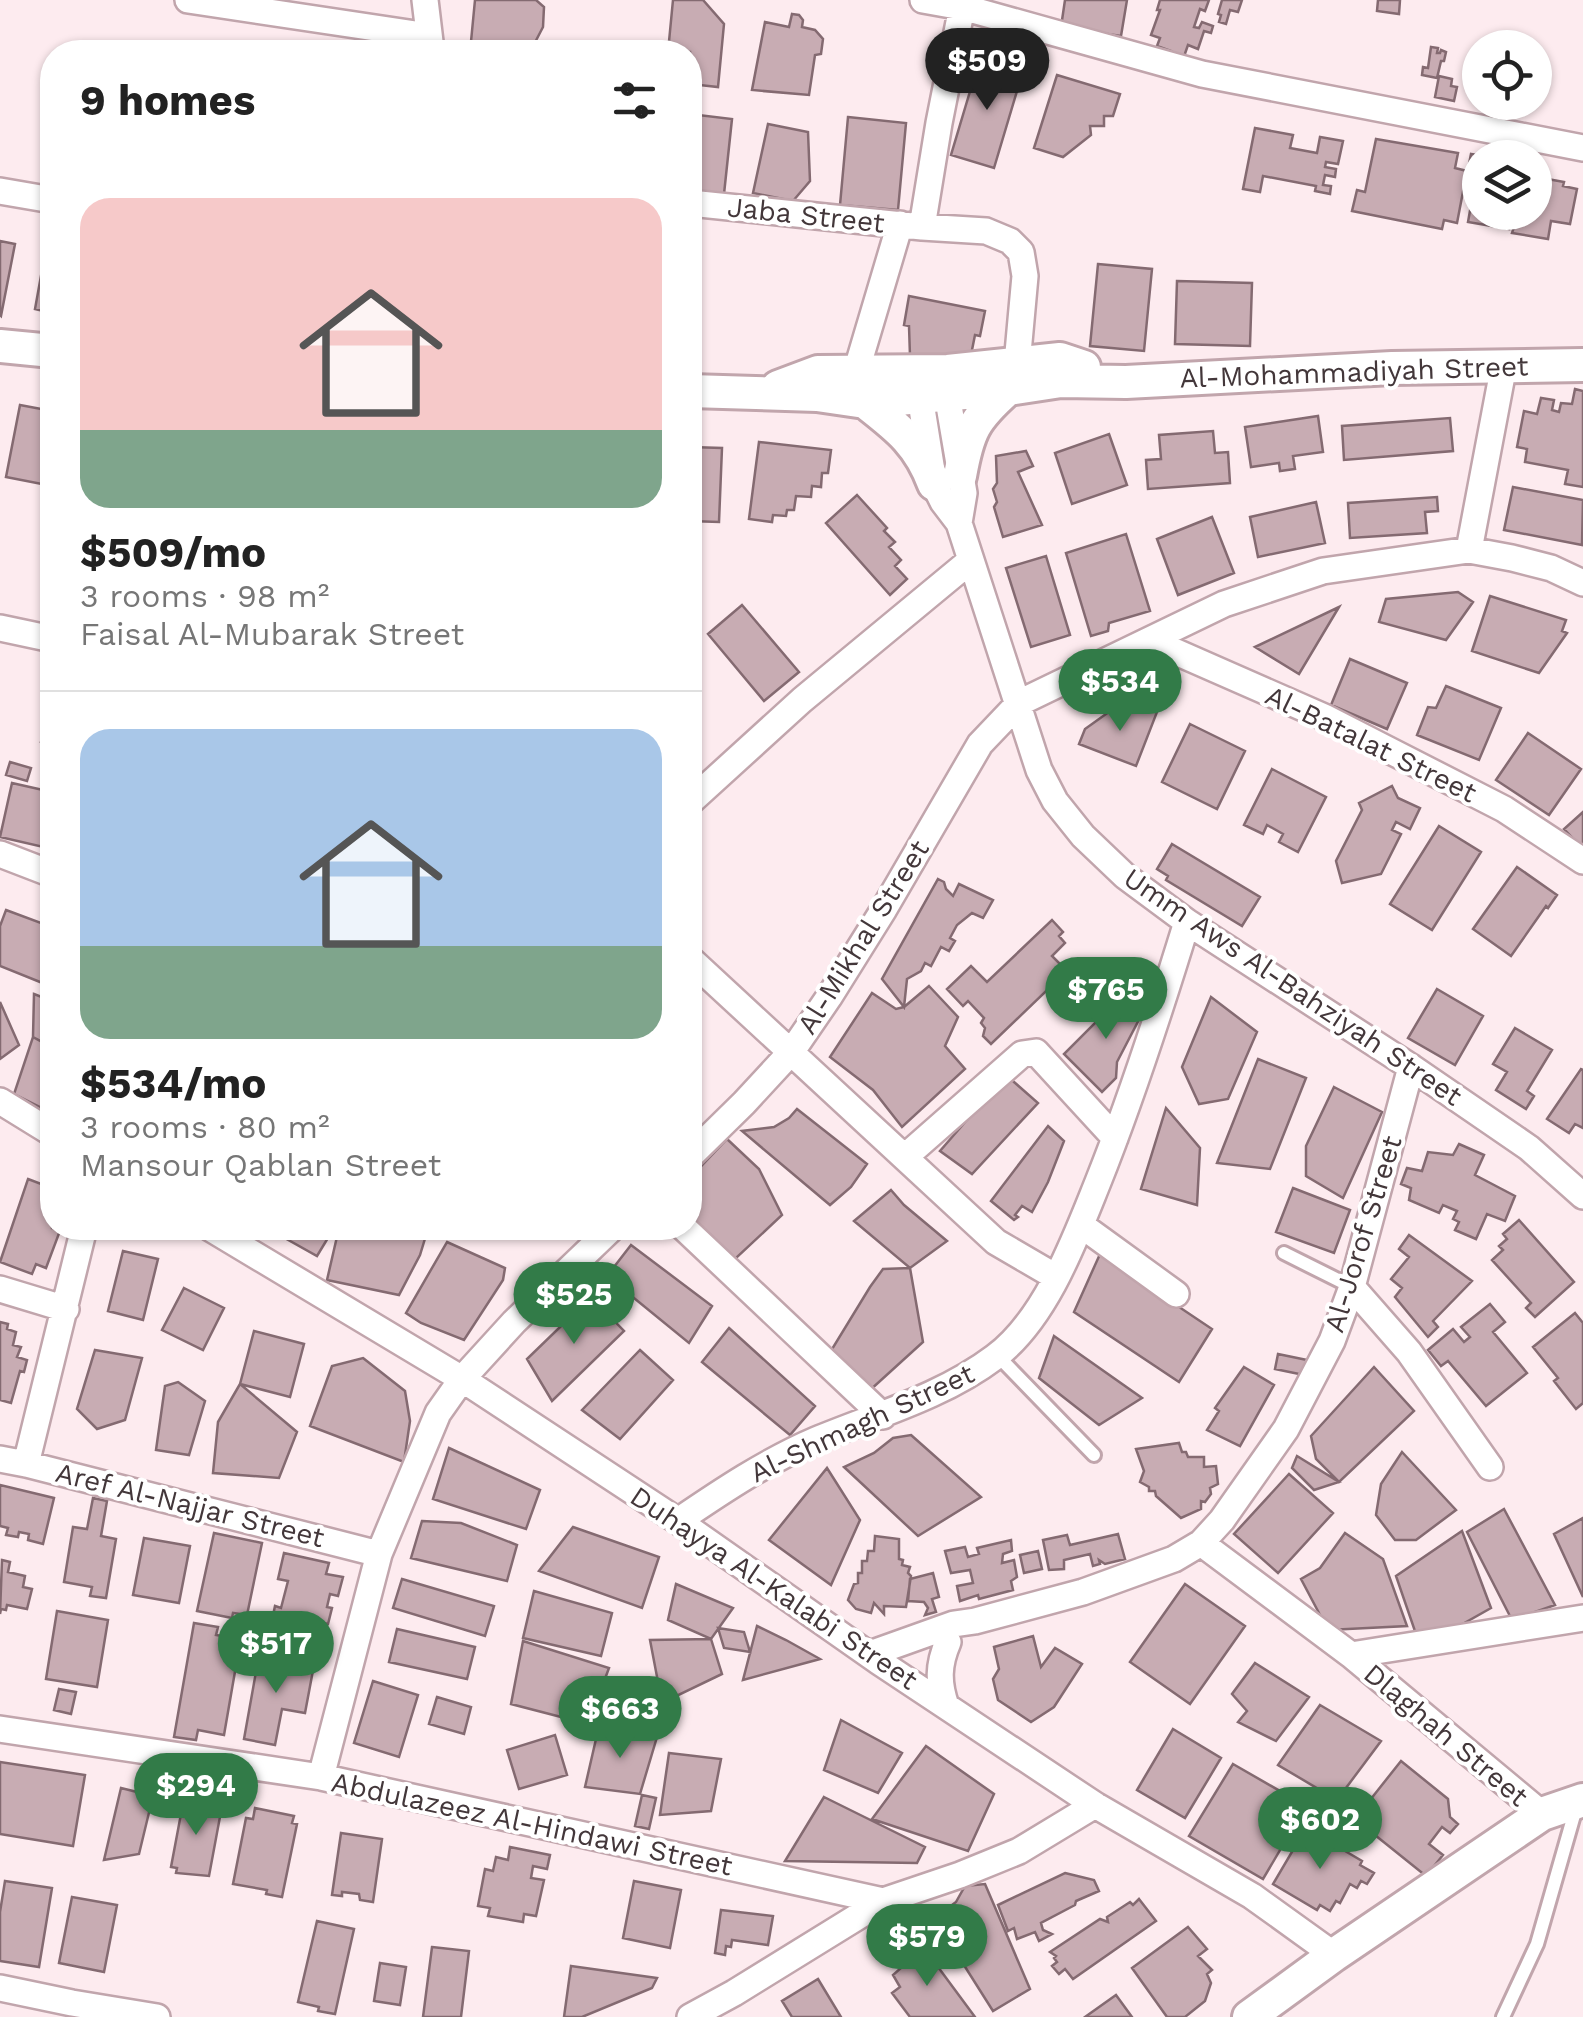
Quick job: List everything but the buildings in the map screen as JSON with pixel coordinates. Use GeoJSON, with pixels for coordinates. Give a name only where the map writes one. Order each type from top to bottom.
{"type":"FeatureCollection","features":[{"type":"Feature","properties":{"kind":"street"},"geometry":{"type":"LineString","coordinates":[[188,0],[408,40]]}},
{"type":"Feature","properties":{"kind":"street"},"geometry":{"type":"LineString","coordinates":[[426,0],[430,40]]}},
{"type":"Feature","properties":{"kind":"street"},"geometry":{"type":"LineString","coordinates":[[923,0],[962,7],[1202,74],[1583,148]]}},
{"type":"Feature","properties":{"kind":"street"},"geometry":{"type":"LineString","coordinates":[[962,7],[911,226],[860,387],[926,462],[947,480],[975,421],[1012,376]]}},
{"type":"Feature","properties":{"kind":"street"},"geometry":{"type":"LineString","coordinates":[[0,191],[40,198]]}},
{"type":"Feature","properties":{"kind":"street","name":"Jaba Street"},"geometry":{"type":"LineString","coordinates":[[702,203],[911,226],[986,230],[1010,242],[1021,252],[1025,276],[1012,376]]}},
{"type":"Feature","properties":{"kind":"street"},"geometry":{"type":"LineString","coordinates":[[0,346],[40,351]]}},
{"type":"Feature","properties":{"kind":"street","name":"Al-Mohammadiyah Street"},"geometry":{"type":"LineString","coordinates":[[702,392],[817,395],[860,387],[1012,376],[1060,359],[1126,382],[1392,368],[1583,365]]}},
{"type":"Feature","properties":{"kind":"street"},"geometry":{"type":"LineString","coordinates":[[1469,550],[1504,365]]}},
{"type":"Feature","properties":{"kind":"street","name":"Umm Aws Al-Bahziyah Street"},"geometry":{"type":"LineString","coordinates":[[934,383],[947,480],[964,493],[959,523],[1039,770],[1055,801],[1083,836],[1125,876],[1529,1148],[1583,1196]]}},
{"type":"Feature","properties":{"kind":"street"},"geometry":{"type":"LineString","coordinates":[[1019,703],[1224,604],[1323,571],[1469,550],[1551,568],[1583,583]]}},
{"type":"Feature","properties":{"kind":"street"},"geometry":{"type":"LineString","coordinates":[[702,791],[802,700],[970,560]]}},
{"type":"Feature","properties":{"kind":"street"},"geometry":{"type":"LineString","coordinates":[[0,628],[40,636]]}},
{"type":"Feature","properties":{"kind":"street","name":"Al-Batalat Street"},"geometry":{"type":"LineString","coordinates":[[1151,642],[1324,717],[1504,809],[1583,861]]}},
{"type":"Feature","properties":{"kind":"street","name":"Al-Mikhal Street"},"geometry":{"type":"LineString","coordinates":[[702,1144],[792,1051],[884,909],[980,744],[1019,703]]}},
{"type":"Feature","properties":{"kind":"street"},"geometry":{"type":"LineString","coordinates":[[0,854],[40,869]]}},
{"type":"Feature","properties":{"kind":"street","name":"Al-Shmagh Street"},"geometry":{"type":"LineString","coordinates":[[678,1521],[778,1458],[883,1416],[961,1379],[998,1356],[1029,1322],[1081,1225],[1144,1058],[1188,922]]}},
{"type":"Feature","properties":{"kind":"street"},"geometry":{"type":"LineString","coordinates":[[702,970],[996,1242],[1056,1277]]}},
{"type":"Feature","properties":{"kind":"street"},"geometry":{"type":"LineString","coordinates":[[906,1156],[1022,1054],[1036,1052],[1115,1138]]}},
{"type":"Feature","properties":{"kind":"street","name":"Al-Jorof Street"},"geometry":{"type":"LineString","coordinates":[[880,1660],[954,1624],[1082,1592],[1174,1559],[1201,1542],[1222,1520],[1286,1429],[1332,1341],[1352,1287],[1412,1067]]}},
{"type":"Feature","properties":{"kind":"street"},"geometry":{"type":"LineString","coordinates":[[0,1101],[40,1126]]}},
{"type":"Feature","properties":{"kind":"street"},"geometry":{"type":"LineString","coordinates":[[1081,1225],[1176,1294]]}},
{"type":"Feature","properties":{"kind":"street"},"geometry":{"type":"LineString","coordinates":[[26,1464],[81,1240]]}},
{"type":"Feature","properties":{"kind":"street","name":"Duhayya Al-Kalabi Street"},"geometry":{"type":"LineString","coordinates":[[230,1240],[462,1379],[1095,1805],[1252,1896],[1334,1955]]}},
{"type":"Feature","properties":{"kind":"street"},"geometry":{"type":"LineString","coordinates":[[321,1777],[378,1554],[438,1413],[462,1379],[526,1310],[599,1240]]}},
{"type":"Feature","properties":{"kind":"street"},"geometry":{"type":"LineString","coordinates":[[697,1240],[883,1416]]}},
{"type":"Feature","properties":{"kind":"street"},"geometry":{"type":"LineString","coordinates":[[1352,1287],[1408,1352],[1490,1467]]}},
{"type":"Feature","properties":{"kind":"street"},"geometry":{"type":"LineString","coordinates":[[0,1289],[66,1309]]}},
{"type":"Feature","properties":{"kind":"street","name":"Aref Al-Najjar Street"},"geometry":{"type":"LineString","coordinates":[[0,1460],[378,1554]]}},
{"type":"Feature","properties":{"kind":"street","name":"Dlaghah Street"},"geometry":{"type":"LineString","coordinates":[[1201,1542],[1351,1655],[1542,1814]]}},
{"type":"Feature","properties":{"kind":"street","name":"Dlaghah Street"},"geometry":{"type":"LineString","coordinates":[[1351,1655],[1583,1618]]}},
{"type":"Feature","properties":{"kind":"street"},"geometry":{"type":"LineString","coordinates":[[880,1660],[948,1642],[974,1621]]}},
{"type":"Feature","properties":{"kind":"street"},"geometry":{"type":"LineString","coordinates":[[946,1706],[939,1682],[948,1642]]}},
{"type":"Feature","properties":{"kind":"street","name":"Abdulazeez Al-Hindawi Street"},"geometry":{"type":"LineString","coordinates":[[0,1729],[321,1777],[884,1901]]}},
{"type":"Feature","properties":{"kind":"street"},"geometry":{"type":"LineString","coordinates":[[1250,2017],[1542,1814],[1580,1800]]}},
{"type":"Feature","properties":{"kind":"street"},"geometry":{"type":"LineString","coordinates":[[690,2017],[884,1901],[1019,1851],[1095,1805]]}},
{"type":"Feature","properties":{"kind":"street"},"geometry":{"type":"LineString","coordinates":[[0,1988],[157,2017]]}},
{"type":"Feature","properties":{"kind":"lane"},"geometry":{"type":"LineString","coordinates":[[1284,1253],[1352,1287]]}},
{"type":"Feature","properties":{"kind":"lane"},"geometry":{"type":"LineString","coordinates":[[998,1356],[1094,1455]]}},
{"type":"Feature","properties":{"kind":"lane"},"geometry":{"type":"LineString","coordinates":[[1503,2017],[1537,1944],[1580,1800]]}}]}
